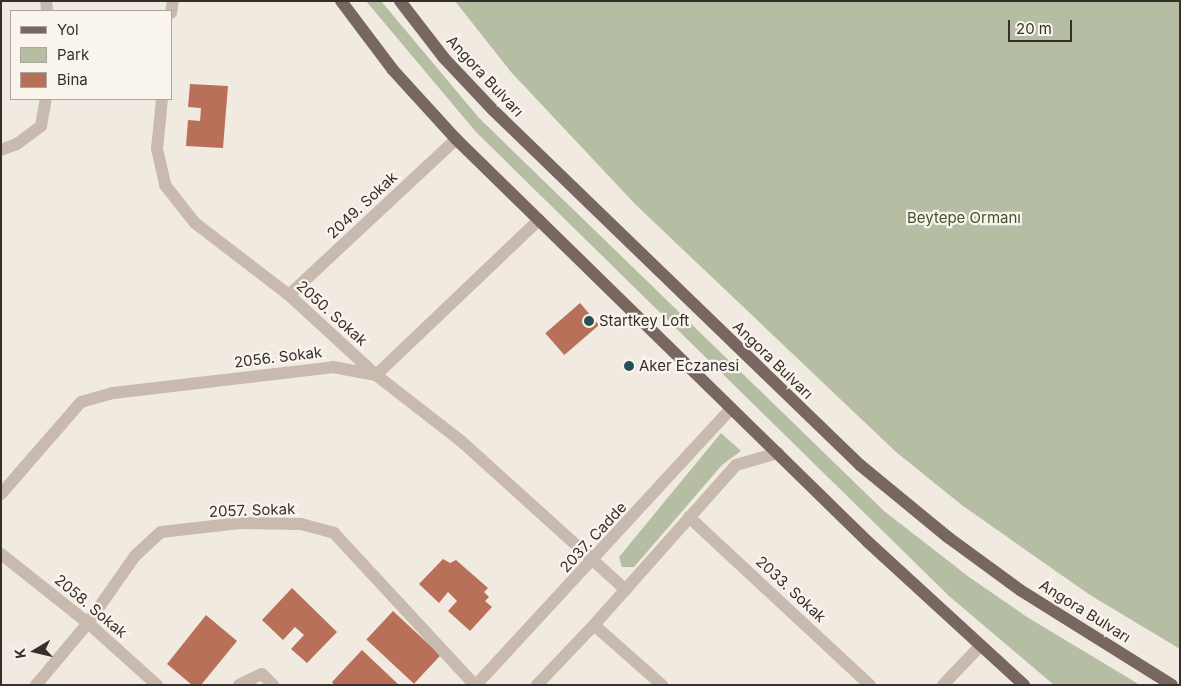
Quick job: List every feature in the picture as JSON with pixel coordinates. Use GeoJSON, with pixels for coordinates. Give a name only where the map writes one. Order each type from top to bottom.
{"type":"FeatureCollection","features":[{"type":"Feature","properties":{"kind":"main road"},"geometry":{"type":"LineString","coordinates":[[342,1],[393,70],[456,138],[731,409],[979,647],[1024,685]]}},
{"type":"Feature","properties":{"kind":"main road","name":"Angora Bulvarı"},"geometry":{"type":"LineString","coordinates":[[400,1],[444,58],[493,110],[860,465],[949,538],[1020,590],[1172,685]]}},
{"type":"Feature","properties":{"kind":"street"},"geometry":{"type":"LineString","coordinates":[[1,150],[17,144],[41,126],[46,100]]}},
{"type":"Feature","properties":{"kind":"street","name":"2050. Sokak"},"geometry":{"type":"LineString","coordinates":[[162,100],[157,149],[165,185],[195,222],[289,295],[376,375]]}},
{"type":"Feature","properties":{"kind":"street","name":"2049. Sokak"},"geometry":{"type":"LineString","coordinates":[[289,295],[456,138]]}},
{"type":"Feature","properties":{"kind":"street"},"geometry":{"type":"LineString","coordinates":[[376,375],[539,220]]}},
{"type":"Feature","properties":{"kind":"street","name":"2056. Sokak"},"geometry":{"type":"LineString","coordinates":[[1,494],[80,402],[113,393],[333,367],[376,375],[461,441],[592,562],[626,590]]}},
{"type":"Feature","properties":{"kind":"street","name":"2037. Cadde"},"geometry":{"type":"LineString","coordinates":[[476,685],[592,562],[731,409]]}},
{"type":"Feature","properties":{"kind":"street"},"geometry":{"type":"LineString","coordinates":[[537,685],[626,590],[736,465],[778,453]]}},
{"type":"Feature","properties":{"kind":"street","name":"2033. Sokak"},"geometry":{"type":"LineString","coordinates":[[689,517],[870,685]]}},
{"type":"Feature","properties":{"kind":"street","name":"2057. Sokak"},"geometry":{"type":"LineString","coordinates":[[36,685],[88,623],[135,556],[161,532],[240,523],[301,524],[334,533],[476,685]]}},
{"type":"Feature","properties":{"kind":"street","name":"2058. Sokak"},"geometry":{"type":"LineString","coordinates":[[1,554],[88,623],[157,685]]}},
{"type":"Feature","properties":{"kind":"street"},"geometry":{"type":"LineString","coordinates":[[594,625],[662,685]]}},
{"type":"Feature","properties":{"kind":"street"},"geometry":{"type":"LineString","coordinates":[[943,685],[979,647]]}},
{"type":"Feature","properties":{"kind":"street"},"geometry":{"type":"LineString","coordinates":[[239,685],[262,674],[274,685]]}},
{"type":"Feature","properties":{"kind":"green space"},"geometry":{"type":"Polygon","coordinates":[[[366,1],[381,1],[479,118],[884,511],[969,577],[1027,617],[1140,685],[1054,685],[949,596],[476,132],[366,1]]]}},
{"type":"Feature","properties":{"kind":"green space","name":"Beytepe Ormanı"},"geometry":{"type":"Polygon","coordinates":[[[455,1],[1180,1],[1180,649],[1090,595],[963,506],[896,452],[636,205],[511,72],[455,1]]]}},
{"type":"Feature","properties":{"kind":"green space"},"geometry":{"type":"Polygon","coordinates":[[[721,433],[741,451],[722,465],[634,567],[622,567],[619,557],[721,433]]]}},
{"type":"Feature","properties":{"kind":"building"},"geometry":{"type":"Polygon","coordinates":[[[190,84],[228,86],[223,148],[186,146],[188,120],[200,121],[201,108],[188,107],[190,84]]]}},
{"type":"Feature","properties":{"kind":"building"},"geometry":{"type":"Polygon","coordinates":[[[580,303],[599,325],[564,355],[545,333],[580,303]]]}},
{"type":"Feature","properties":{"kind":"building"},"geometry":{"type":"Polygon","coordinates":[[[443,559],[450,563],[456,560],[488,588],[484,592],[489,597],[485,601],[492,607],[470,631],[448,611],[457,601],[448,592],[439,603],[419,584],[443,559]]]}},
{"type":"Feature","properties":{"kind":"building"},"geometry":{"type":"Polygon","coordinates":[[[292,588],[337,632],[307,663],[291,649],[304,635],[295,627],[283,640],[262,620],[292,588]]]}},
{"type":"Feature","properties":{"kind":"building"},"geometry":{"type":"Polygon","coordinates":[[[393,611],[441,655],[414,684],[366,640],[393,611]]]}},
{"type":"Feature","properties":{"kind":"building"},"geometry":{"type":"Polygon","coordinates":[[[206,615],[237,641],[201,685],[192,685],[167,664],[206,615]]]}},
{"type":"Feature","properties":{"kind":"building"},"geometry":{"type":"Polygon","coordinates":[[[362,650],[399,685],[334,685],[332,682],[362,650]]]}},
{"type":"Feature","properties":{"kind":"place","name":"Startkey Loft"},"geometry":{"type":"Point","coordinates":[589,321]}},
{"type":"Feature","properties":{"kind":"place","name":"Aker Eczanesi"},"geometry":{"type":"Point","coordinates":[629,366]}}]}
